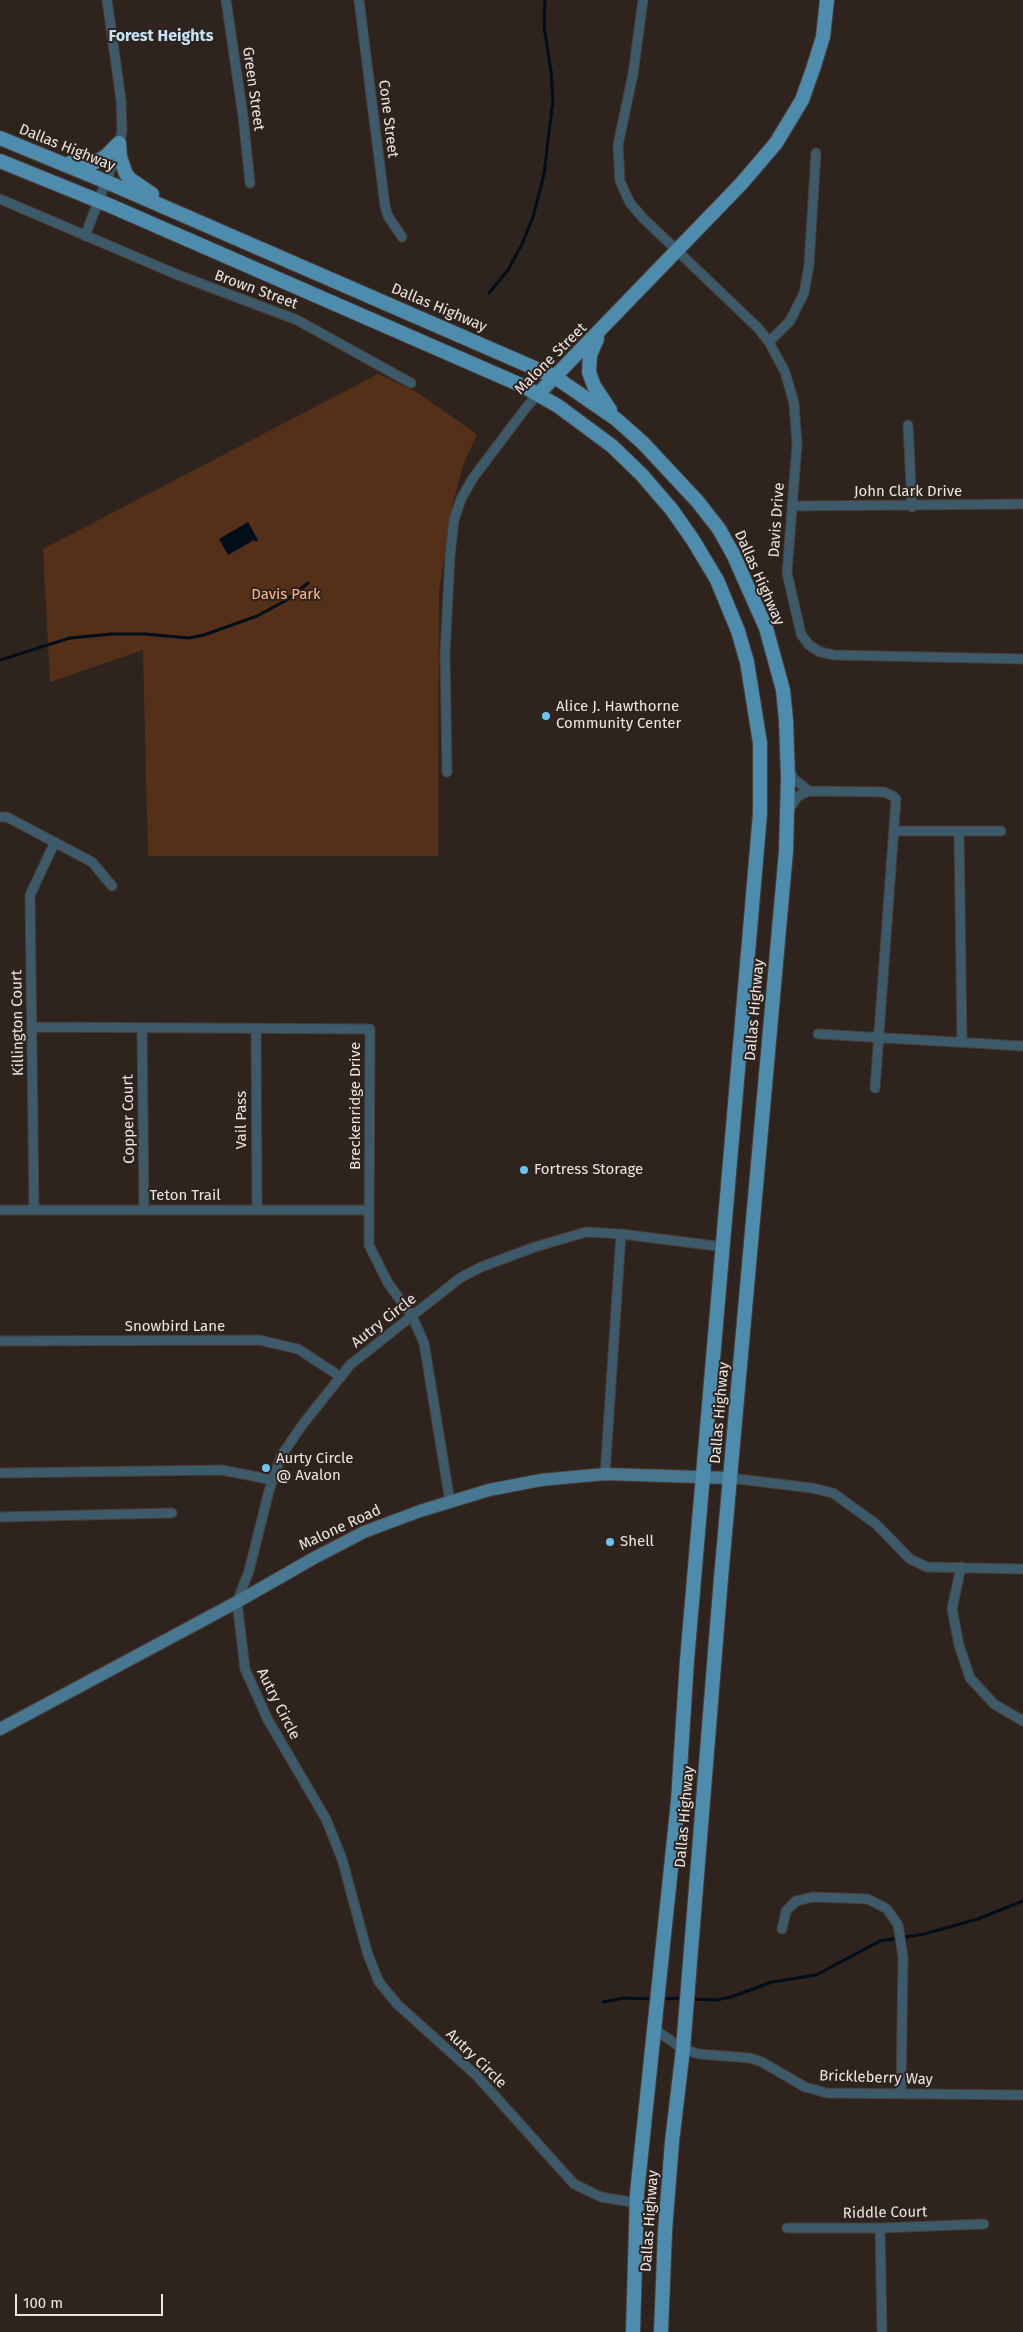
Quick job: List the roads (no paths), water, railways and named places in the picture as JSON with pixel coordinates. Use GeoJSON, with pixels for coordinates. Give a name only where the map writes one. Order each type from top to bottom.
{"type":"FeatureCollection","features":[{"type":"Feature","properties":{"kind":"main road"},"geometry":{"type":"LineString","coordinates":[[677,251],[744,181],[784,131],[802,100],[818,56],[823,37],[826,0]]}},
{"type":"Feature","properties":{"kind":"main road","name":"Dallas Highway"},"geometry":{"type":"LineString","coordinates":[[0,138],[187,216],[556,377],[616,419],[643,443],[698,502],[719,529],[742,572],[766,628],[782,690],[788,769],[786,851],[730,1478],[683,2049],[664,2231],[661,2332]]}},
{"type":"Feature","properties":{"kind":"main road"},"geometry":{"type":"LineString","coordinates":[[58,162],[93,163],[106,157],[119,143]]}},
{"type":"Feature","properties":{"kind":"main road"},"geometry":{"type":"LineString","coordinates":[[119,143],[122,166],[130,180],[187,216]]}},
{"type":"Feature","properties":{"kind":"main road","name":"Dallas Highway"},"geometry":{"type":"LineString","coordinates":[[0,160],[538,394],[612,446],[642,475],[672,510],[717,580],[738,632],[747,662],[760,743],[760,814],[703,1476],[678,1801],[637,2203],[633,2332]]}},
{"type":"Feature","properties":{"kind":"main road","name":"Malone Street"},"geometry":{"type":"LineString","coordinates":[[538,394],[677,251]]}},
{"type":"Feature","properties":{"kind":"main road"},"geometry":{"type":"LineString","coordinates":[[604,328],[593,346],[589,372],[594,386],[616,419]]}},
{"type":"Feature","properties":{"kind":"street"},"geometry":{"type":"LineString","coordinates":[[85,236],[107,182],[119,143],[123,117],[107,0]]}},
{"type":"Feature","properties":{"kind":"street","name":"Green Street"},"geometry":{"type":"LineString","coordinates":[[226,0],[243,116],[250,183]]}},
{"type":"Feature","properties":{"kind":"street","name":"Cone Street"},"geometry":{"type":"LineString","coordinates":[[359,0],[385,206],[388,216],[402,237]]}},
{"type":"Feature","properties":{"kind":"street"},"geometry":{"type":"LineString","coordinates":[[643,0],[633,74],[618,145],[619,174],[622,188],[630,203],[677,251]]}},
{"type":"Feature","properties":{"kind":"street"},"geometry":{"type":"LineString","coordinates":[[769,342],[790,321],[804,293],[808,265],[816,152]]}},
{"type":"Feature","properties":{"kind":"street","name":"Brown Street"},"geometry":{"type":"LineString","coordinates":[[0,199],[250,304],[297,320],[410,383]]}},
{"type":"Feature","properties":{"kind":"street","name":"Davis Drive"},"geometry":{"type":"LineString","coordinates":[[677,251],[738,308],[769,342],[785,372],[794,402],[797,444],[788,573],[801,634],[809,645],[820,652],[834,655],[1023,659]]}},
{"type":"Feature","properties":{"kind":"street","name":"Malone Street"},"geometry":{"type":"LineString","coordinates":[[447,772],[445,655],[450,548],[454,520],[461,499],[476,474],[525,408],[538,394]]}},
{"type":"Feature","properties":{"kind":"street"},"geometry":{"type":"LineString","coordinates":[[908,425],[912,506]]}},
{"type":"Feature","properties":{"kind":"street","name":"John Clark Drive"},"geometry":{"type":"LineString","coordinates":[[792,506],[1023,504]]}},
{"type":"Feature","properties":{"kind":"street"},"geometry":{"type":"LineString","coordinates":[[788,769],[794,780],[809,790]]}},
{"type":"Feature","properties":{"kind":"street"},"geometry":{"type":"LineString","coordinates":[[787,812],[798,796],[809,790],[884,792],[894,796],[896,799],[875,1088]]}},
{"type":"Feature","properties":{"kind":"street"},"geometry":{"type":"LineString","coordinates":[[0,816],[7,817],[92,862],[112,886]]}},
{"type":"Feature","properties":{"kind":"street"},"geometry":{"type":"LineString","coordinates":[[959,831],[962,1042]]}},
{"type":"Feature","properties":{"kind":"street"},"geometry":{"type":"LineString","coordinates":[[894,832],[1001,831]]}},
{"type":"Feature","properties":{"kind":"street","name":"Killington Court"},"geometry":{"type":"LineString","coordinates":[[34,1209],[30,895],[55,842]]}},
{"type":"Feature","properties":{"kind":"street","name":"Breckenridge Drive"},"geometry":{"type":"LineString","coordinates":[[32,1027],[370,1029],[369,1245],[388,1283],[412,1316],[424,1343],[450,1502]]}},
{"type":"Feature","properties":{"kind":"street","name":"Copper Court"},"geometry":{"type":"LineString","coordinates":[[142,1029],[144,1210]]}},
{"type":"Feature","properties":{"kind":"street","name":"Vail Pass"},"geometry":{"type":"LineString","coordinates":[[256,1029],[257,1210]]}},
{"type":"Feature","properties":{"kind":"street"},"geometry":{"type":"LineString","coordinates":[[818,1034],[1023,1046]]}},
{"type":"Feature","properties":{"kind":"street","name":"Teton Trail"},"geometry":{"type":"LineString","coordinates":[[0,1210],[369,1210]]}},
{"type":"Feature","properties":{"kind":"street","name":"Autry Circle"},"geometry":{"type":"LineString","coordinates":[[637,2203],[601,2198],[574,2184],[477,2076],[397,2004],[379,1982],[368,1955],[342,1859],[326,1819],[268,1720],[245,1669],[237,1602],[249,1571],[272,1480],[281,1456],[303,1424],[350,1365],[460,1278],[481,1267],[535,1247],[586,1232],[621,1234],[724,1247]]}},
{"type":"Feature","properties":{"kind":"street"},"geometry":{"type":"LineString","coordinates":[[605,1474],[621,1234]]}},
{"type":"Feature","properties":{"kind":"street","name":"Snowbird Lane"},"geometry":{"type":"LineString","coordinates":[[0,1341],[259,1340],[298,1349],[341,1376]]}},
{"type":"Feature","properties":{"kind":"street"},"geometry":{"type":"LineString","coordinates":[[0,1473],[222,1470],[272,1480]]}},
{"type":"Feature","properties":{"kind":"street","name":"Malone Road"},"geometry":{"type":"LineString","coordinates":[[0,1729],[364,1532],[450,1502],[489,1490],[541,1480],[605,1474],[730,1478]]}},
{"type":"Feature","properties":{"kind":"street"},"geometry":{"type":"LineString","coordinates":[[730,1478],[812,1488],[833,1494],[876,1524],[910,1559],[927,1567],[1023,1569]]}},
{"type":"Feature","properties":{"kind":"street"},"geometry":{"type":"LineString","coordinates":[[0,1517],[172,1513]]}},
{"type":"Feature","properties":{"kind":"street"},"geometry":{"type":"LineString","coordinates":[[961,1567],[952,1609],[959,1645],[970,1678],[994,1704],[1023,1721]]}},
{"type":"Feature","properties":{"kind":"street"},"geometry":{"type":"LineString","coordinates":[[782,1929],[786,1911],[796,1901],[813,1898],[868,1899],[887,1909],[898,1926],[903,1957],[901,2093]]}},
{"type":"Feature","properties":{"kind":"street","name":"Brickleberry Way"},"geometry":{"type":"LineString","coordinates":[[654,2029],[683,2049],[699,2054],[720,2054],[756,2060],[805,2087],[827,2093],[1023,2095]]}},
{"type":"Feature","properties":{"kind":"street","name":"Riddle Court"},"geometry":{"type":"LineString","coordinates":[[787,2228],[880,2228],[984,2224]]}},
{"type":"Feature","properties":{"kind":"street"},"geometry":{"type":"LineString","coordinates":[[880,2228],[882,2332]]}},
{"type":"Feature","properties":{"kind":"water"},"geometry":{"type":"Polygon","coordinates":[[[248,522],[258,540],[256,542],[254,540],[228,555],[219,539],[248,522]]]}},
{"type":"Feature","properties":{"kind":"waterway"},"geometry":{"type":"LineString","coordinates":[[489,293],[508,270],[522,244],[533,217],[544,174],[553,100],[551,71],[544,27],[545,0]]}},
{"type":"Feature","properties":{"kind":"waterway"},"geometry":{"type":"LineString","coordinates":[[0,660],[70,638],[112,634],[145,634],[189,638],[204,635],[257,616],[285,601],[308,583]]}},
{"type":"Feature","properties":{"kind":"waterway"},"geometry":{"type":"LineString","coordinates":[[691,1999],[716,2000],[731,1997],[772,1982],[816,1975],[880,1941],[924,1934],[978,1919],[1023,1901]]}},
{"type":"Feature","properties":{"kind":"waterway"},"geometry":{"type":"LineString","coordinates":[[603,2002],[624,1998],[654,1999]]}},
{"type":"Feature","properties":{"kind":"waterway"},"geometry":{"type":"LineString","coordinates":[[661,1999],[684,1998]]}},
{"type":"Feature","properties":{"kind":"place","name":"Alice J. Hawthorne Community Center"},"geometry":{"type":"Point","coordinates":[546,716]}},
{"type":"Feature","properties":{"kind":"place","name":"Fortress Storage"},"geometry":{"type":"Point","coordinates":[524,1170]}},
{"type":"Feature","properties":{"kind":"place","name":"Aurty Circle @ Avalon"},"geometry":{"type":"Point","coordinates":[266,1468]}},
{"type":"Feature","properties":{"kind":"place","name":"Shell"},"geometry":{"type":"Point","coordinates":[610,1542]}},
{"type":"Feature","properties":{"kind":"district","name":"Forest Heights"},"geometry":{"type":"Point","coordinates":[161,37]}},
{"type":"Feature","properties":{"kind":"park label","name":"Davis Park"},"geometry":{"type":"Point","coordinates":[286,595]}}]}
